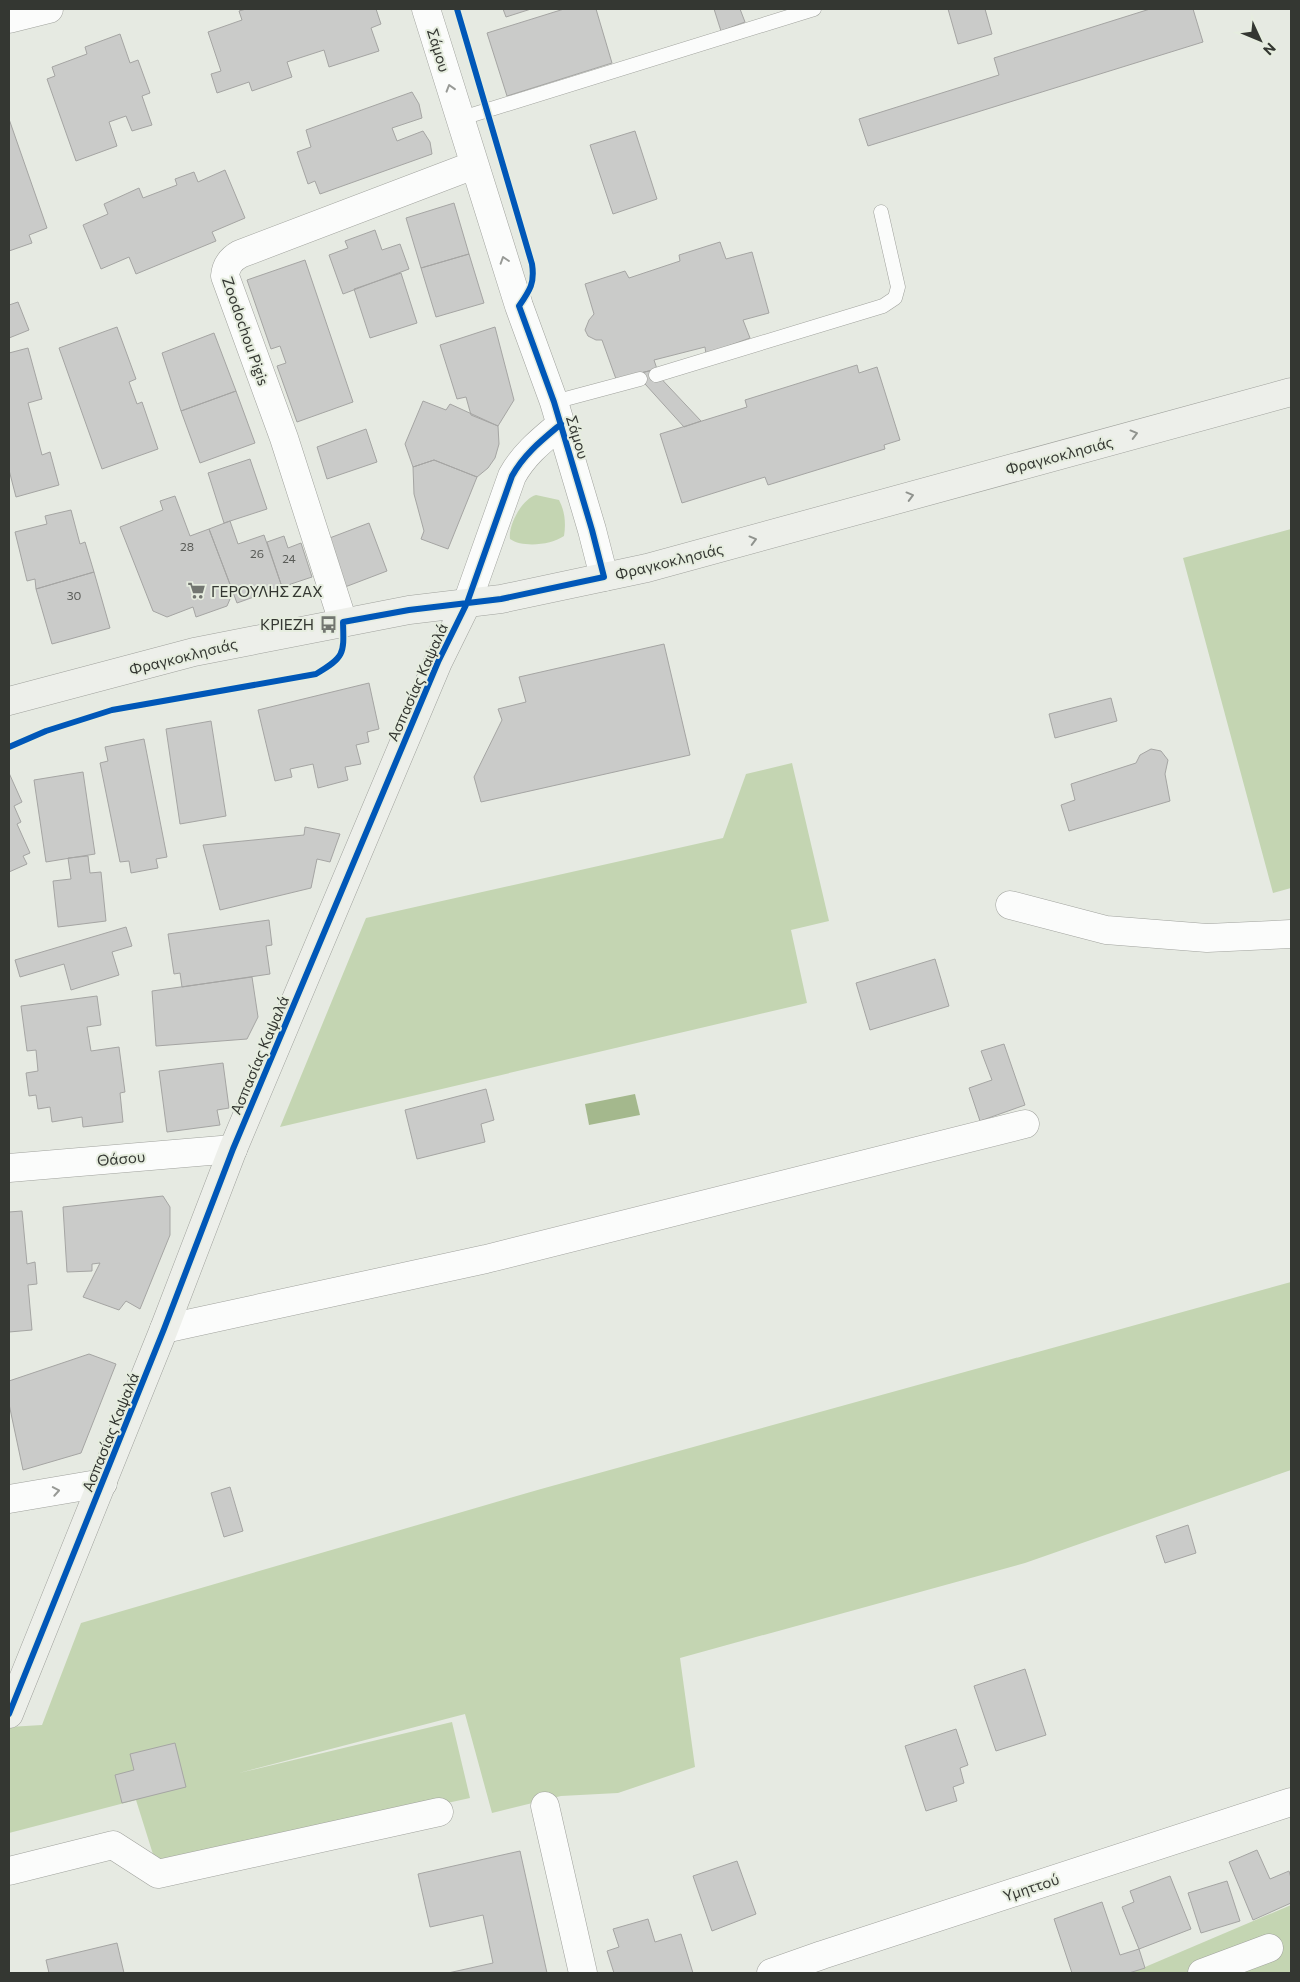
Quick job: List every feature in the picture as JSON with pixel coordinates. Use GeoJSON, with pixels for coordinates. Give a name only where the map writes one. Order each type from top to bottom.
{"type":"FeatureCollection","features":[{"type":"Feature","properties":{"kind":"street"},"geometry":{"type":"LineString","coordinates":[[9,19],[49,9]]}},
{"type":"Feature","properties":{"kind":"street","name":"Σάμου"},"geometry":{"type":"LineString","coordinates":[[426,9],[519,306],[557,413],[604,577]]}},
{"type":"Feature","properties":{"kind":"street","name":"Zoodochou Pigis"},"geometry":{"type":"LineString","coordinates":[[343,622],[284,438],[225,276],[225,270],[228,263],[240,254],[474,165]]}},
{"type":"Feature","properties":{"kind":"street","name":"Φραγκοκλησιάς"},"geometry":{"type":"LineString","coordinates":[[10,695],[194,652],[343,622],[409,610],[501,599],[604,577],[755,539],[1291,392]]}},
{"type":"Feature","properties":{"kind":"street","name":"Ασπασίας Καψαλά"},"geometry":{"type":"LineString","coordinates":[[9,1714],[164,1329],[233,1149],[438,662],[466,604],[512,476],[519,463],[557,413]]}},
{"type":"Feature","properties":{"kind":"street"},"geometry":{"type":"LineString","coordinates":[[1010,905],[1106,930],[1207,938],[1291,934]]}},
{"type":"Feature","properties":{"kind":"street"},"geometry":{"type":"LineString","coordinates":[[164,1329],[486,1259],[1025,1124]]}},
{"type":"Feature","properties":{"kind":"street","name":"Θάσου"},"geometry":{"type":"LineString","coordinates":[[9,1168],[233,1149]]}},
{"type":"Feature","properties":{"kind":"street"},"geometry":{"type":"LineString","coordinates":[[9,1499],[103,1482]]}},
{"type":"Feature","properties":{"kind":"street","name":"Υμηττού"},"geometry":{"type":"LineString","coordinates":[[771,1973],[1291,1802]]}},
{"type":"Feature","properties":{"kind":"street"},"geometry":{"type":"LineString","coordinates":[[545,1806],[583,1973]]}},
{"type":"Feature","properties":{"kind":"street"},"geometry":{"type":"LineString","coordinates":[[9,1871],[113,1845],[158,1874],[439,1812]]}},
{"type":"Feature","properties":{"kind":"street"},"geometry":{"type":"LineString","coordinates":[[1202,1973],[1269,1948]]}},
{"type":"Feature","properties":{"kind":"lane"},"geometry":{"type":"LineString","coordinates":[[459,118],[812,9]]}},
{"type":"Feature","properties":{"kind":"lane"},"geometry":{"type":"LineString","coordinates":[[656,375],[883,306],[896,298],[898,287],[881,212]]}},
{"type":"Feature","properties":{"kind":"lane"},"geometry":{"type":"LineString","coordinates":[[557,413],[640,379]]}},
{"type":"Feature","properties":{"kind":"shaded area"},"geometry":{"type":"Polygon","coordinates":[[[536,495],[559,500],[563,509],[564,536],[552,542],[537,544],[522,544],[510,539],[511,527],[517,513],[531,497],[536,495]]]}},
{"type":"Feature","properties":{"kind":"shaded area"},"geometry":{"type":"Polygon","coordinates":[[[1291,529],[1291,888],[1273,893],[1183,558],[1291,529]]]}},
{"type":"Feature","properties":{"kind":"shaded area"},"geometry":{"type":"Polygon","coordinates":[[[792,763],[829,921],[791,930],[807,1003],[280,1127],[366,918],[723,838],[746,774],[792,763]]]}},
{"type":"Feature","properties":{"kind":"shaded area"},"geometry":{"type":"Polygon","coordinates":[[[635,1094],[640,1115],[589,1125],[585,1104],[635,1094]]]}},
{"type":"Feature","properties":{"kind":"shaded area"},"geometry":{"type":"Polygon","coordinates":[[[1291,1282],[1291,1470],[1025,1563],[680,1658],[695,1767],[618,1793],[561,1796],[492,1813],[465,1714],[239,1773],[452,1722],[470,1798],[157,1867],[136,1800],[9,1833],[9,1727],[42,1725],[81,1623],[541,1489],[1291,1282]]]}},
{"type":"Feature","properties":{"kind":"shaded area"},"geometry":{"type":"Polygon","coordinates":[[[1291,1905],[1291,1973],[1131,1973],[1291,1905]]]}},
{"type":"Feature","properties":{"kind":"building"},"geometry":{"type":"Polygon","coordinates":[[[246,9],[376,9],[381,24],[371,28],[379,51],[329,67],[324,50],[287,62],[292,77],[252,91],[249,82],[217,93],[211,74],[221,71],[208,32],[242,20],[239,11],[246,9]]]}},
{"type":"Feature","properties":{"kind":"building"},"geometry":{"type":"Polygon","coordinates":[[[503,9],[531,9],[506,17],[503,9]]]}},
{"type":"Feature","properties":{"kind":"building"},"geometry":{"type":"Polygon","coordinates":[[[564,9],[596,9],[612,63],[507,96],[487,33],[564,9]]]}},
{"type":"Feature","properties":{"kind":"building"},"geometry":{"type":"Polygon","coordinates":[[[714,9],[740,9],[745,22],[721,31],[714,9]]]}},
{"type":"Feature","properties":{"kind":"building"},"geometry":{"type":"Polygon","coordinates":[[[948,9],[985,9],[992,34],[958,44],[948,9]]]}},
{"type":"Feature","properties":{"kind":"building"},"geometry":{"type":"Polygon","coordinates":[[[1150,9],[1193,9],[1203,42],[868,146],[859,119],[999,75],[994,58],[1150,9]]]}},
{"type":"Feature","properties":{"kind":"building"},"geometry":{"type":"Polygon","coordinates":[[[120,34],[130,63],[138,60],[150,93],[142,96],[152,125],[132,131],[126,116],[109,122],[117,146],[76,161],[47,79],[55,76],[52,67],[87,54],[85,47],[120,34]]]}},
{"type":"Feature","properties":{"kind":"building"},"geometry":{"type":"Polygon","coordinates":[[[412,92],[419,104],[422,118],[392,128],[397,141],[423,131],[430,142],[432,154],[320,194],[315,181],[308,184],[297,152],[311,147],[306,130],[412,92]]]}},
{"type":"Feature","properties":{"kind":"building"},"geometry":{"type":"Polygon","coordinates":[[[9,119],[47,228],[29,235],[32,243],[9,251],[9,119]]]}},
{"type":"Feature","properties":{"kind":"building"},"geometry":{"type":"Polygon","coordinates":[[[635,131],[657,199],[613,214],[590,145],[635,131]]]}},
{"type":"Feature","properties":{"kind":"building"},"geometry":{"type":"Polygon","coordinates":[[[225,170],[245,218],[212,232],[216,241],[136,274],[129,257],[101,269],[83,225],[108,214],[104,204],[139,188],[143,198],[177,185],[175,179],[194,172],[198,182],[225,170]]]}},
{"type":"Feature","properties":{"kind":"building"},"geometry":{"type":"Polygon","coordinates":[[[454,203],[469,254],[421,268],[406,218],[454,203]]]}},
{"type":"Feature","properties":{"kind":"building"},"geometry":{"type":"Polygon","coordinates":[[[375,230],[382,250],[400,244],[409,269],[343,294],[329,255],[348,248],[345,241],[375,230]]]}},
{"type":"Feature","properties":{"kind":"building"},"geometry":{"type":"Polygon","coordinates":[[[720,242],[726,259],[752,252],[769,313],[743,320],[750,338],[706,354],[705,347],[654,360],[657,369],[616,379],[602,340],[596,340],[588,336],[585,330],[594,314],[585,284],[625,271],[629,278],[680,261],[679,255],[720,242]]]}},
{"type":"Feature","properties":{"kind":"building"},"geometry":{"type":"Polygon","coordinates":[[[469,254],[484,303],[436,317],[421,268],[469,254]]]}},
{"type":"Feature","properties":{"kind":"building"},"geometry":{"type":"Polygon","coordinates":[[[305,260],[353,402],[297,422],[277,366],[286,363],[280,346],[271,349],[247,280],[305,260]]]}},
{"type":"Feature","properties":{"kind":"building"},"geometry":{"type":"Polygon","coordinates":[[[401,273],[417,323],[370,338],[354,289],[401,273]]]}},
{"type":"Feature","properties":{"kind":"building"},"geometry":{"type":"Polygon","coordinates":[[[18,302],[29,330],[9,338],[9,305],[18,302]]]}},
{"type":"Feature","properties":{"kind":"building"},"geometry":{"type":"Polygon","coordinates":[[[117,327],[136,379],[129,382],[137,404],[142,402],[158,449],[102,469],[59,348],[117,327]]]}},
{"type":"Feature","properties":{"kind":"building"},"geometry":{"type":"Polygon","coordinates":[[[495,327],[514,400],[498,426],[471,415],[466,397],[457,399],[440,345],[495,327]]]}},
{"type":"Feature","properties":{"kind":"building"},"geometry":{"type":"Polygon","coordinates":[[[214,333],[236,391],[181,411],[162,353],[214,333]]]}},
{"type":"Feature","properties":{"kind":"building"},"geometry":{"type":"Polygon","coordinates":[[[28,348],[42,399],[28,403],[42,455],[50,452],[59,485],[16,497],[9,470],[9,353],[28,348]]]}},
{"type":"Feature","properties":{"kind":"building"},"geometry":{"type":"Polygon","coordinates":[[[857,365],[859,373],[877,367],[900,440],[884,445],[885,449],[768,485],[765,477],[682,503],[660,434],[747,407],[745,400],[857,365]]]}},
{"type":"Feature","properties":{"kind":"building"},"geometry":{"type":"Polygon","coordinates":[[[653,370],[701,421],[684,427],[636,374],[653,370]]]}},
{"type":"Feature","properties":{"kind":"building"},"geometry":{"type":"Polygon","coordinates":[[[236,391],[255,443],[200,463],[181,411],[236,391]]]}},
{"type":"Feature","properties":{"kind":"building"},"geometry":{"type":"Polygon","coordinates":[[[423,401],[446,410],[450,404],[498,426],[499,444],[495,458],[488,468],[477,477],[434,460],[413,467],[405,444],[423,401]]]}},
{"type":"Feature","properties":{"kind":"building"},"geometry":{"type":"Polygon","coordinates":[[[366,429],[377,462],[327,479],[317,447],[366,429]]]}},
{"type":"Feature","properties":{"kind":"building"},"geometry":{"type":"Polygon","coordinates":[[[250,459],[267,509],[224,523],[208,473],[250,459]]]}},
{"type":"Feature","properties":{"kind":"building"},"geometry":{"type":"Polygon","coordinates":[[[434,460],[477,477],[448,549],[421,539],[424,531],[414,494],[413,467],[434,460]]]}},
{"type":"Feature","properties":{"kind":"building"},"geometry":{"type":"Polygon","coordinates":[[[175,496],[190,536],[209,529],[233,592],[227,606],[196,617],[193,607],[167,617],[153,611],[120,527],[163,510],[160,501],[175,496]]]}},
{"type":"Feature","properties":{"kind":"building"},"geometry":{"type":"Polygon","coordinates":[[[71,510],[80,544],[85,542],[94,572],[36,589],[35,579],[27,581],[15,532],[47,524],[45,516],[71,510]]]}},
{"type":"Feature","properties":{"kind":"building"},"geometry":{"type":"Polygon","coordinates":[[[230,521],[238,544],[264,535],[282,587],[237,603],[209,529],[230,521]]]}},
{"type":"Feature","properties":{"kind":"building"},"geometry":{"type":"Polygon","coordinates":[[[369,523],[387,571],[345,587],[327,539],[369,523]]]}},
{"type":"Feature","properties":{"kind":"building"},"geometry":{"type":"Polygon","coordinates":[[[284,536],[288,548],[301,543],[312,577],[282,587],[267,542],[284,536]]]}},
{"type":"Feature","properties":{"kind":"building"},"geometry":{"type":"Polygon","coordinates":[[[94,572],[110,628],[52,644],[36,589],[94,572]]]}},
{"type":"Feature","properties":{"kind":"building"},"geometry":{"type":"Polygon","coordinates":[[[664,644],[690,755],[481,802],[474,777],[502,720],[498,709],[526,702],[519,677],[664,644]]]}},
{"type":"Feature","properties":{"kind":"building"},"geometry":{"type":"Polygon","coordinates":[[[369,683],[379,729],[367,732],[369,742],[356,745],[361,764],[345,767],[348,780],[318,788],[313,764],[290,769],[292,777],[275,781],[258,710],[369,683]]]}},
{"type":"Feature","properties":{"kind":"building"},"geometry":{"type":"Polygon","coordinates":[[[1111,698],[1117,721],[1055,738],[1049,714],[1111,698]]]}},
{"type":"Feature","properties":{"kind":"building"},"geometry":{"type":"Polygon","coordinates":[[[211,721],[226,816],[180,824],[166,729],[211,721]]]}},
{"type":"Feature","properties":{"kind":"building"},"geometry":{"type":"Polygon","coordinates":[[[144,739],[167,857],[156,859],[158,868],[131,873],[129,861],[120,862],[100,763],[108,761],[105,747],[144,739]]]}},
{"type":"Feature","properties":{"kind":"building"},"geometry":{"type":"Polygon","coordinates":[[[1151,749],[1161,751],[1168,760],[1165,774],[1170,801],[1069,831],[1061,805],[1075,800],[1071,784],[1136,763],[1140,755],[1151,749]]]}},
{"type":"Feature","properties":{"kind":"building"},"geometry":{"type":"Polygon","coordinates":[[[83,772],[95,854],[46,862],[34,780],[83,772]]]}},
{"type":"Feature","properties":{"kind":"building"},"geometry":{"type":"Polygon","coordinates":[[[9,773],[22,802],[14,806],[21,822],[17,824],[30,853],[23,856],[27,864],[9,872],[9,773]]]}},
{"type":"Feature","properties":{"kind":"building"},"geometry":{"type":"Polygon","coordinates":[[[305,827],[340,834],[330,862],[317,859],[311,888],[220,910],[203,845],[304,835],[305,827]]]}},
{"type":"Feature","properties":{"kind":"building"},"geometry":{"type":"Polygon","coordinates":[[[88,856],[90,873],[101,872],[106,921],[58,927],[53,881],[71,879],[68,858],[88,856]]]}},
{"type":"Feature","properties":{"kind":"building"},"geometry":{"type":"Polygon","coordinates":[[[269,920],[272,945],[266,946],[270,974],[182,987],[180,973],[174,974],[168,934],[269,920]]]}},
{"type":"Feature","properties":{"kind":"building"},"geometry":{"type":"Polygon","coordinates":[[[126,927],[132,946],[112,952],[119,975],[71,990],[64,964],[20,977],[15,960],[126,927]]]}},
{"type":"Feature","properties":{"kind":"building"},"geometry":{"type":"Polygon","coordinates":[[[935,959],[949,1006],[870,1030],[856,983],[935,959]]]}},
{"type":"Feature","properties":{"kind":"building"},"geometry":{"type":"Polygon","coordinates":[[[252,977],[258,1017],[247,1039],[156,1046],[152,991],[252,977]]]}},
{"type":"Feature","properties":{"kind":"building"},"geometry":{"type":"Polygon","coordinates":[[[97,996],[101,1025],[87,1027],[91,1051],[119,1047],[125,1092],[120,1093],[123,1122],[83,1127],[82,1117],[52,1122],[50,1107],[38,1109],[36,1095],[29,1096],[26,1073],[38,1071],[36,1050],[27,1051],[21,1006],[97,996]]]}},
{"type":"Feature","properties":{"kind":"building"},"geometry":{"type":"Polygon","coordinates":[[[1004,1044],[1025,1105],[980,1121],[969,1088],[992,1080],[981,1051],[1004,1044]]]}},
{"type":"Feature","properties":{"kind":"building"},"geometry":{"type":"Polygon","coordinates":[[[223,1063],[229,1108],[217,1110],[220,1125],[167,1132],[159,1071],[223,1063]]]}},
{"type":"Feature","properties":{"kind":"building"},"geometry":{"type":"Polygon","coordinates":[[[486,1089],[494,1120],[481,1124],[485,1142],[417,1159],[405,1110],[486,1089]]]}},
{"type":"Feature","properties":{"kind":"building"},"geometry":{"type":"Polygon","coordinates":[[[163,1196],[170,1207],[170,1235],[140,1309],[126,1301],[119,1310],[83,1297],[100,1263],[92,1264],[92,1271],[67,1272],[63,1207],[163,1196]]]}},
{"type":"Feature","properties":{"kind":"building"},"geometry":{"type":"Polygon","coordinates":[[[22,1211],[27,1264],[35,1262],[37,1284],[28,1285],[32,1330],[9,1332],[9,1212],[22,1211]]]}},
{"type":"Feature","properties":{"kind":"building"},"geometry":{"type":"Polygon","coordinates":[[[89,1354],[116,1364],[81,1453],[23,1470],[9,1404],[9,1381],[89,1354]]]}},
{"type":"Feature","properties":{"kind":"building"},"geometry":{"type":"Polygon","coordinates":[[[230,1487],[243,1531],[224,1537],[211,1493],[230,1487]]]}},
{"type":"Feature","properties":{"kind":"building"},"geometry":{"type":"Polygon","coordinates":[[[1188,1525],[1196,1553],[1165,1563],[1156,1536],[1188,1525]]]}},
{"type":"Feature","properties":{"kind":"building"},"geometry":{"type":"Polygon","coordinates":[[[1025,1669],[1046,1735],[996,1751],[974,1686],[1025,1669]]]}},
{"type":"Feature","properties":{"kind":"building"},"geometry":{"type":"Polygon","coordinates":[[[956,1729],[968,1765],[960,1768],[964,1783],[953,1787],[957,1801],[926,1811],[905,1746],[956,1729]]]}},
{"type":"Feature","properties":{"kind":"building"},"geometry":{"type":"Polygon","coordinates":[[[175,1743],[186,1787],[122,1803],[115,1775],[134,1770],[130,1754],[175,1743]]]}},
{"type":"Feature","properties":{"kind":"building"},"geometry":{"type":"Polygon","coordinates":[[[1257,1850],[1270,1879],[1289,1871],[1291,1878],[1291,1903],[1253,1920],[1229,1862],[1257,1850]]]}},
{"type":"Feature","properties":{"kind":"building"},"geometry":{"type":"Polygon","coordinates":[[[520,1851],[547,1973],[448,1973],[493,1963],[483,1915],[430,1927],[418,1874],[520,1851]]]}},
{"type":"Feature","properties":{"kind":"building"},"geometry":{"type":"Polygon","coordinates":[[[737,1861],[756,1914],[712,1931],[693,1876],[737,1861]]]}},
{"type":"Feature","properties":{"kind":"building"},"geometry":{"type":"Polygon","coordinates":[[[1170,1876],[1191,1929],[1139,1949],[1122,1907],[1134,1902],[1130,1891],[1170,1876]]]}},
{"type":"Feature","properties":{"kind":"building"},"geometry":{"type":"Polygon","coordinates":[[[1227,1881],[1240,1921],[1201,1933],[1188,1893],[1227,1881]]]}},
{"type":"Feature","properties":{"kind":"building"},"geometry":{"type":"Polygon","coordinates":[[[1102,1902],[1120,1955],[1139,1949],[1145,1968],[1129,1973],[1072,1973],[1054,1919],[1102,1902]]]}},
{"type":"Feature","properties":{"kind":"building"},"geometry":{"type":"Polygon","coordinates":[[[648,1919],[655,1942],[681,1934],[693,1973],[614,1973],[607,1951],[619,1947],[613,1929],[648,1919]]]}},
{"type":"Feature","properties":{"kind":"building"},"geometry":{"type":"Polygon","coordinates":[[[117,1943],[124,1973],[49,1973],[46,1960],[117,1943]]]}},
{"type":"Feature","properties":{"kind":"cycle path"},"geometry":{"type":"LineString","coordinates":[[9,747],[46,731],[112,710],[316,674],[333,663],[341,654],[343,648],[343,622],[409,610],[501,599],[604,577],[554,402],[519,306],[531,286],[533,276],[532,264],[457,9]]}},
{"type":"Feature","properties":{"kind":"cycle path"},"geometry":{"type":"LineString","coordinates":[[9,1714],[164,1329],[233,1149],[438,662],[467,603],[512,476],[528,454],[561,424]]}},
{"type":"Feature","properties":{"kind":"place","name":"ΓΕΡΟΥΛΗΣ ΖΑΧ"},"geometry":{"type":"Point","coordinates":[197,591]}},
{"type":"Feature","properties":{"kind":"place","name":"ΚΡΙΕΖΗ"},"geometry":{"type":"Point","coordinates":[328,624]}}]}
